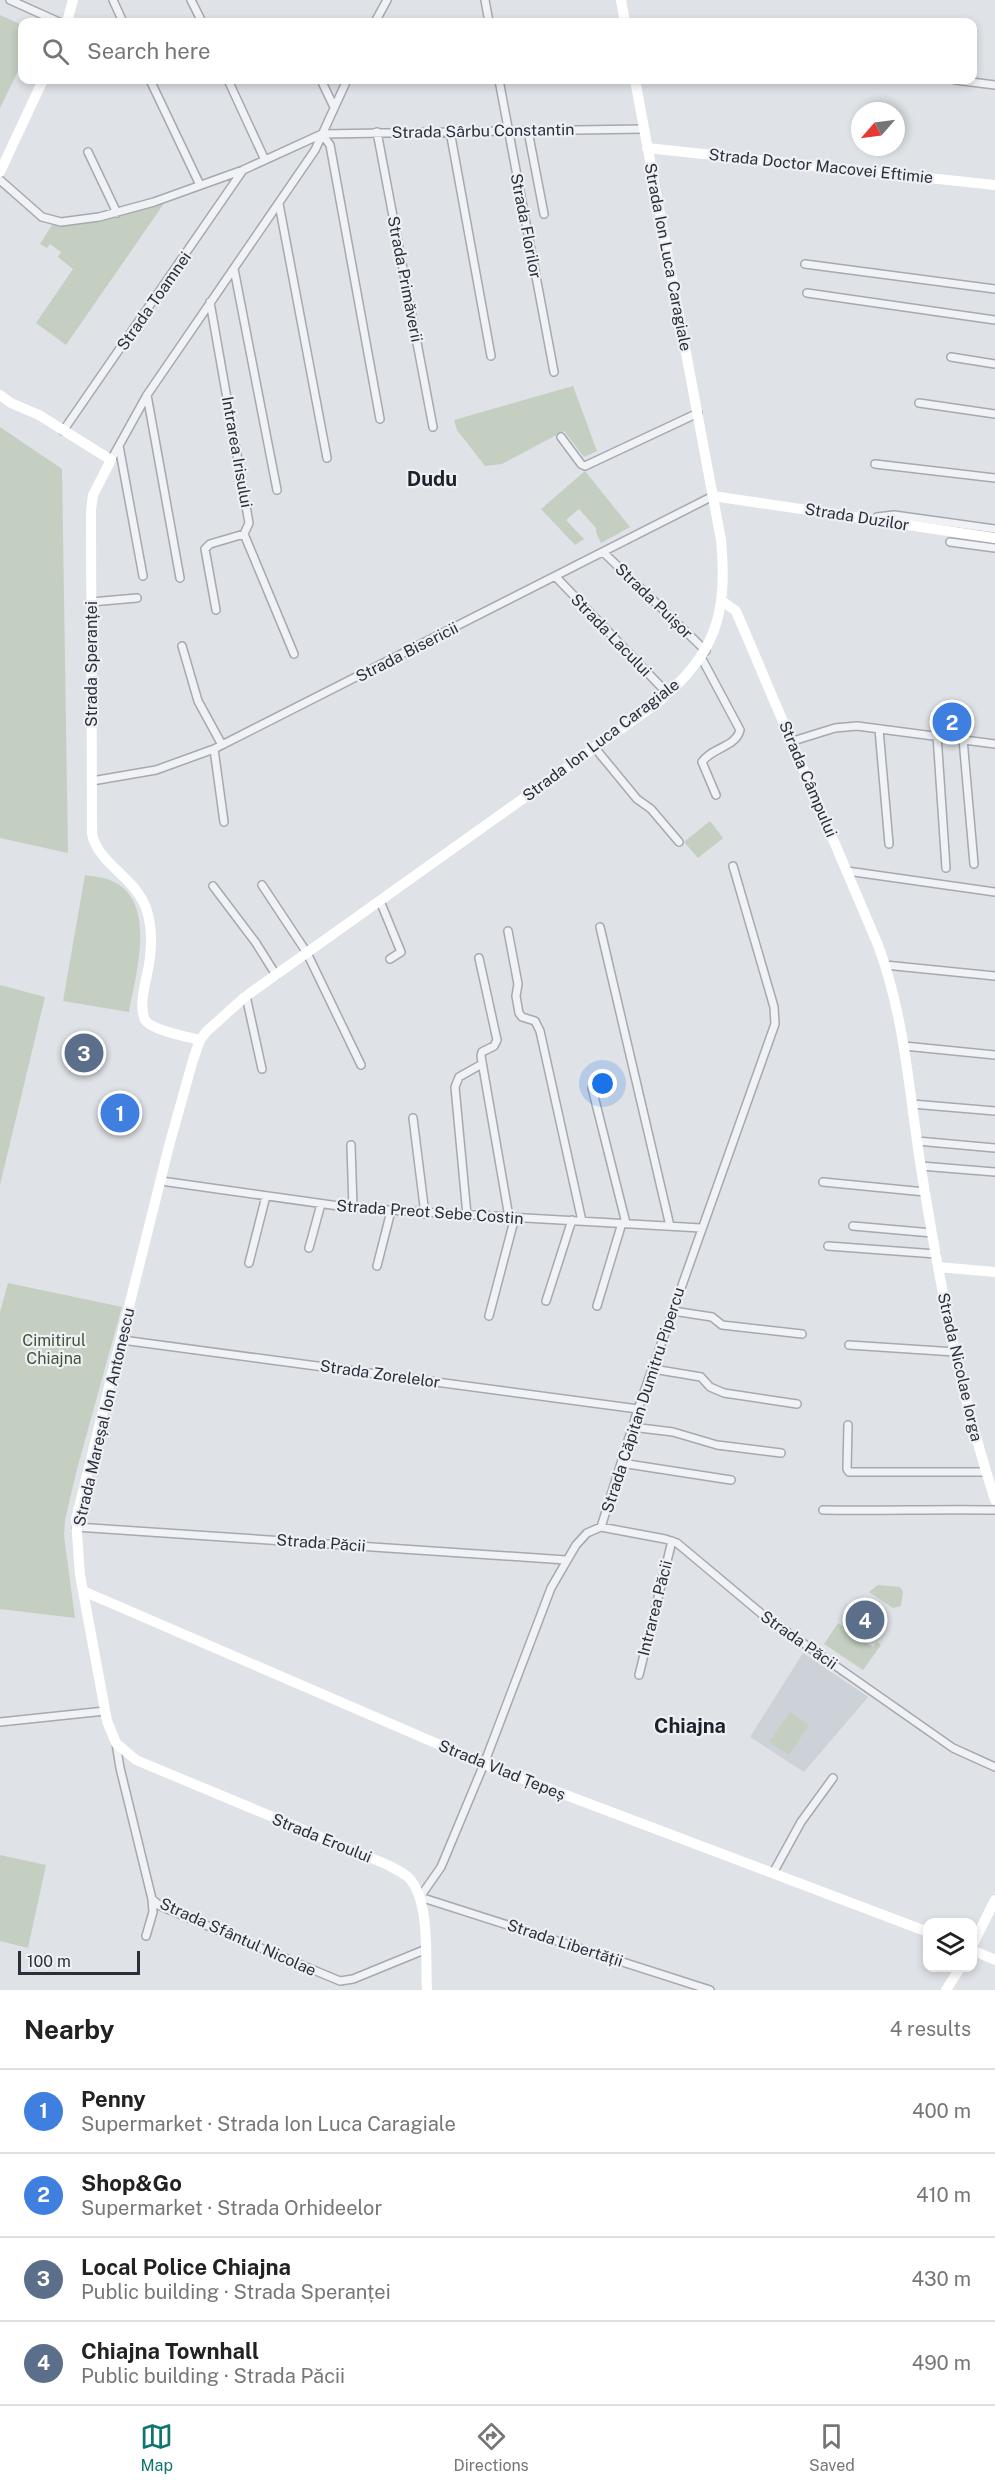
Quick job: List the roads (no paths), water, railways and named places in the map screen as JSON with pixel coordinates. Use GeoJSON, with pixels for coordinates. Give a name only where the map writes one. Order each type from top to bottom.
{"type":"FeatureCollection","features":[{"type":"Feature","properties":{"kind":"street"},"geometry":{"type":"LineString","coordinates":[[10,0],[50,18]]}},
{"type":"Feature","properties":{"kind":"street"},"geometry":{"type":"LineString","coordinates":[[68,18],[73,0]]}},
{"type":"Feature","properties":{"kind":"street"},"geometry":{"type":"LineString","coordinates":[[113,0],[121,18]]}},
{"type":"Feature","properties":{"kind":"street"},"geometry":{"type":"LineString","coordinates":[[191,0],[200,18]]}},
{"type":"Feature","properties":{"kind":"street"},"geometry":{"type":"LineString","coordinates":[[377,18],[387,0]]}},
{"type":"Feature","properties":{"kind":"street"},"geometry":{"type":"LineString","coordinates":[[486,0],[488,18]]}},
{"type":"Feature","properties":{"kind":"street"},"geometry":{"type":"LineString","coordinates":[[621,0],[624,18]]}},
{"type":"Feature","properties":{"kind":"street"},"geometry":{"type":"LineString","coordinates":[[977,83],[995,85]]}},
{"type":"Feature","properties":{"kind":"street"},"geometry":{"type":"LineString","coordinates":[[0,172],[41,84]]}},
{"type":"Feature","properties":{"kind":"street"},"geometry":{"type":"LineString","coordinates":[[152,84],[200,185]]}},
{"type":"Feature","properties":{"kind":"street"},"geometry":{"type":"LineString","coordinates":[[230,84],[266,160]]}},
{"type":"Feature","properties":{"kind":"street"},"geometry":{"type":"LineString","coordinates":[[323,84],[334,106]]}},
{"type":"Feature","properties":{"kind":"street","name":"Strada Speranței"},"geometry":{"type":"LineString","coordinates":[[200,1041],[153,1027],[145,1020],[143,1005],[151,956],[149,920],[144,902],[135,887],[103,855],[93,840],[91,504],[96,489],[147,395],[315,150],[345,84]]}},
{"type":"Feature","properties":{"kind":"street","name":"Strada Florilor"},"geometry":{"type":"LineString","coordinates":[[500,84],[554,372]]}},
{"type":"Feature","properties":{"kind":"street","name":"Strada Ion Luca Caragiale"},"geometry":{"type":"LineString","coordinates":[[161,1181],[189,1071],[200,1041],[219,1018],[246,996],[668,694],[704,654],[717,624],[722,601],[722,553],[717,497],[698,413],[636,84]]}},
{"type":"Feature","properties":{"kind":"street","name":"Strada Sârbu Constantin"},"geometry":{"type":"LineString","coordinates":[[322,134],[644,129]]}},
{"type":"Feature","properties":{"kind":"street"},"geometry":{"type":"LineString","coordinates":[[450,131],[491,356]]}},
{"type":"Feature","properties":{"kind":"street"},"geometry":{"type":"LineString","coordinates":[[528,131],[544,214]]}},
{"type":"Feature","properties":{"kind":"street","name":"Strada Primăverii"},"geometry":{"type":"LineString","coordinates":[[377,132],[433,427]]}},
{"type":"Feature","properties":{"kind":"street"},"geometry":{"type":"LineString","coordinates":[[0,180],[47,220],[61,222],[81,220],[117,213],[243,170],[322,134],[330,145],[380,419]]}},
{"type":"Feature","properties":{"kind":"street","name":"Strada Doctor Macovei Eftimie"},"geometry":{"type":"LineString","coordinates":[[648,148],[995,185]]}},
{"type":"Feature","properties":{"kind":"street"},"geometry":{"type":"LineString","coordinates":[[88,152],[117,213]]}},
{"type":"Feature","properties":{"kind":"street","name":"Strada Toamnei"},"geometry":{"type":"LineString","coordinates":[[63,431],[243,170]]}},
{"type":"Feature","properties":{"kind":"street"},"geometry":{"type":"LineString","coordinates":[[279,204],[327,458]]}},
{"type":"Feature","properties":{"kind":"street"},"geometry":{"type":"LineString","coordinates":[[805,264],[995,289]]}},
{"type":"Feature","properties":{"kind":"street"},"geometry":{"type":"LineString","coordinates":[[234,269],[277,490]]}},
{"type":"Feature","properties":{"kind":"street"},"geometry":{"type":"LineString","coordinates":[[807,293],[995,320]]}},
{"type":"Feature","properties":{"kind":"street","name":"Intrarea Irisului"},"geometry":{"type":"LineString","coordinates":[[210,302],[249,523],[244,534]]}},
{"type":"Feature","properties":{"kind":"street"},"geometry":{"type":"LineString","coordinates":[[951,357],[995,364]]}},
{"type":"Feature","properties":{"kind":"street"},"geometry":{"type":"LineString","coordinates":[[0,395],[111,460]]}},
{"type":"Feature","properties":{"kind":"street"},"geometry":{"type":"LineString","coordinates":[[147,395],[180,578]]}},
{"type":"Feature","properties":{"kind":"street"},"geometry":{"type":"LineString","coordinates":[[919,403],[995,414]]}},
{"type":"Feature","properties":{"kind":"street"},"geometry":{"type":"LineString","coordinates":[[561,437],[581,464],[585,466],[698,413]]}},
{"type":"Feature","properties":{"kind":"street"},"geometry":{"type":"LineString","coordinates":[[119,446],[143,576]]}},
{"type":"Feature","properties":{"kind":"street"},"geometry":{"type":"LineString","coordinates":[[875,464],[995,478]]}},
{"type":"Feature","properties":{"kind":"street","name":"Strada Duzilor"},"geometry":{"type":"LineString","coordinates":[[717,497],[995,538]]}},
{"type":"Feature","properties":{"kind":"street","name":"Strada Bisericii"},"geometry":{"type":"LineString","coordinates":[[92,781],[156,770],[214,749],[555,576],[717,497]]}},
{"type":"Feature","properties":{"kind":"street"},"geometry":{"type":"LineString","coordinates":[[868,518],[894,515],[995,529]]}},
{"type":"Feature","properties":{"kind":"street"},"geometry":{"type":"LineString","coordinates":[[216,610],[205,549],[215,542],[244,534],[294,654]]}},
{"type":"Feature","properties":{"kind":"street"},"geometry":{"type":"LineString","coordinates":[[950,542],[995,548]]}},
{"type":"Feature","properties":{"kind":"street","name":"Strada Puișor"},"geometry":{"type":"LineString","coordinates":[[603,552],[704,654],[740,730],[735,739],[709,754],[702,762],[716,795]]}},
{"type":"Feature","properties":{"kind":"street","name":"Strada Lacului"},"geometry":{"type":"LineString","coordinates":[[555,576],[668,694]]}},
{"type":"Feature","properties":{"kind":"street"},"geometry":{"type":"LineString","coordinates":[[91,602],[137,598]]}},
{"type":"Feature","properties":{"kind":"street","name":"Strada Câmpului"},"geometry":{"type":"LineString","coordinates":[[722,601],[736,611],[793,741],[885,965],[896,1001],[904,1046],[938,1267]]}},
{"type":"Feature","properties":{"kind":"street"},"geometry":{"type":"LineString","coordinates":[[182,645],[198,701],[222,745]]}},
{"type":"Feature","properties":{"kind":"street"},"geometry":{"type":"LineString","coordinates":[[793,741],[840,727],[937,735],[995,744]]}},
{"type":"Feature","properties":{"kind":"street"},"geometry":{"type":"LineString","coordinates":[[879,729],[889,844]]}},
{"type":"Feature","properties":{"kind":"street"},"geometry":{"type":"LineString","coordinates":[[937,735],[946,868]]}},
{"type":"Feature","properties":{"kind":"street"},"geometry":{"type":"LineString","coordinates":[[963,739],[974,864]]}},
{"type":"Feature","properties":{"kind":"street"},"geometry":{"type":"LineString","coordinates":[[595,748],[637,799],[651,809],[679,843]]}},
{"type":"Feature","properties":{"kind":"street"},"geometry":{"type":"LineString","coordinates":[[214,749],[224,822]]}},
{"type":"Feature","properties":{"kind":"street","name":"Strada Căpitan Dumitru Pipercu"},"geometry":{"type":"LineString","coordinates":[[420,1897],[441,1866],[484,1764],[546,1602],[566,1560],[587,1533],[601,1527],[638,1409],[776,1017],[733,866]]}},
{"type":"Feature","properties":{"kind":"street"},"geometry":{"type":"LineString","coordinates":[[847,871],[995,892]]}},
{"type":"Feature","properties":{"kind":"street"},"geometry":{"type":"LineString","coordinates":[[262,885],[307,953],[361,1065]]}},
{"type":"Feature","properties":{"kind":"street"},"geometry":{"type":"LineString","coordinates":[[213,886],[276,975]]}},
{"type":"Feature","properties":{"kind":"street"},"geometry":{"type":"LineString","coordinates":[[380,901],[401,952],[390,959]]}},
{"type":"Feature","properties":{"kind":"street"},"geometry":{"type":"LineString","coordinates":[[600,927],[670,1226]]}},
{"type":"Feature","properties":{"kind":"street"},"geometry":{"type":"LineString","coordinates":[[508,931],[518,984],[516,996],[519,1013],[522,1017],[535,1021],[540,1031],[582,1221]]}},
{"type":"Feature","properties":{"kind":"street"},"geometry":{"type":"LineString","coordinates":[[479,958],[497,1040],[494,1046],[482,1052],[482,1064],[512,1217],[489,1316]]}},
{"type":"Feature","properties":{"kind":"street"},"geometry":{"type":"LineString","coordinates":[[885,965],[995,976]]}},
{"type":"Feature","properties":{"kind":"street"},"geometry":{"type":"LineString","coordinates":[[246,996],[262,1069]]}},
{"type":"Feature","properties":{"kind":"street"},"geometry":{"type":"LineString","coordinates":[[904,1046],[995,1055]]}},
{"type":"Feature","properties":{"kind":"street"},"geometry":{"type":"LineString","coordinates":[[467,1215],[454,1087],[459,1077],[482,1064]]}},
{"type":"Feature","properties":{"kind":"street"},"geometry":{"type":"LineString","coordinates":[[592,1088],[624,1223],[597,1306]]}},
{"type":"Feature","properties":{"kind":"street"},"geometry":{"type":"LineString","coordinates":[[912,1104],[995,1111]]}},
{"type":"Feature","properties":{"kind":"street"},"geometry":{"type":"LineString","coordinates":[[413,1118],[425,1214]]}},
{"type":"Feature","properties":{"kind":"street"},"geometry":{"type":"LineString","coordinates":[[917,1141],[995,1148]]}},
{"type":"Feature","properties":{"kind":"street"},"geometry":{"type":"LineString","coordinates":[[351,1145],[353,1208]]}},
{"type":"Feature","properties":{"kind":"street"},"geometry":{"type":"LineString","coordinates":[[921,1166],[995,1173]]}},
{"type":"Feature","properties":{"kind":"street","name":"Strada Preot Sebe Costin"},"geometry":{"type":"LineString","coordinates":[[161,1181],[353,1208],[425,1214],[701,1228]]}},
{"type":"Feature","properties":{"kind":"street","name":"Strada Mareșal Ion Antonescu"},"geometry":{"type":"LineString","coordinates":[[128,1755],[116,1743],[109,1729],[83,1591],[76,1527],[78,1511],[161,1181]]}},
{"type":"Feature","properties":{"kind":"street"},"geometry":{"type":"LineString","coordinates":[[823,1182],[925,1192]]}},
{"type":"Feature","properties":{"kind":"street"},"geometry":{"type":"LineString","coordinates":[[249,1263],[266,1196]]}},
{"type":"Feature","properties":{"kind":"street"},"geometry":{"type":"LineString","coordinates":[[309,1248],[321,1204]]}},
{"type":"Feature","properties":{"kind":"street"},"geometry":{"type":"LineString","coordinates":[[377,1266],[391,1211]]}},
{"type":"Feature","properties":{"kind":"street"},"geometry":{"type":"LineString","coordinates":[[546,1301],[572,1220]]}},
{"type":"Feature","properties":{"kind":"street"},"geometry":{"type":"LineString","coordinates":[[852,1226],[932,1233]]}},
{"type":"Feature","properties":{"kind":"street"},"geometry":{"type":"LineString","coordinates":[[828,1246],[936,1254]]}},
{"type":"Feature","properties":{"kind":"street"},"geometry":{"type":"LineString","coordinates":[[938,1267],[995,1272]]}},
{"type":"Feature","properties":{"kind":"street","name":"Strada Nicolae Iorga"},"geometry":{"type":"LineString","coordinates":[[938,1267],[955,1352],[995,1500]]}},
{"type":"Feature","properties":{"kind":"street"},"geometry":{"type":"LineString","coordinates":[[673,1311],[712,1317],[723,1325],[802,1334]]}},
{"type":"Feature","properties":{"kind":"street","name":"Strada Zorelelor"},"geometry":{"type":"LineString","coordinates":[[122,1340],[638,1409]]}},
{"type":"Feature","properties":{"kind":"street"},"geometry":{"type":"LineString","coordinates":[[849,1346],[955,1352]]}},
{"type":"Feature","properties":{"kind":"street"},"geometry":{"type":"LineString","coordinates":[[653,1369],[700,1377],[710,1387],[724,1394],[797,1404]]}},
{"type":"Feature","properties":{"kind":"street"},"geometry":{"type":"LineString","coordinates":[[848,1425],[847,1469],[849,1472],[986,1472]]}},
{"type":"Feature","properties":{"kind":"street"},"geometry":{"type":"LineString","coordinates":[[632,1427],[673,1432],[717,1445],[781,1453]]}},
{"type":"Feature","properties":{"kind":"street"},"geometry":{"type":"LineString","coordinates":[[621,1463],[731,1480]]}},
{"type":"Feature","properties":{"kind":"street"},"geometry":{"type":"LineString","coordinates":[[823,1510],[912,1512],[928,1509],[995,1510]]}},
{"type":"Feature","properties":{"kind":"street","name":"Strada Păcii"},"geometry":{"type":"LineString","coordinates":[[76,1527],[566,1560]]}},
{"type":"Feature","properties":{"kind":"street","name":"Strada Păcii"},"geometry":{"type":"LineString","coordinates":[[601,1527],[672,1541],[683,1547],[724,1585],[763,1615],[953,1748],[995,1767]]}},
{"type":"Feature","properties":{"kind":"street","name":"Intrarea Păcii"},"geometry":{"type":"LineString","coordinates":[[639,1675],[672,1541]]}},
{"type":"Feature","properties":{"kind":"street","name":"Strada Vlad Țepeș"},"geometry":{"type":"LineString","coordinates":[[83,1591],[484,1764],[923,1930]]}},
{"type":"Feature","properties":{"kind":"street"},"geometry":{"type":"LineString","coordinates":[[0,1722],[105,1711]]}},
{"type":"Feature","properties":{"kind":"street","name":"Strada Sfântul Nicolae"},"geometry":{"type":"LineString","coordinates":[[116,1743],[152,1899],[153,1912],[147,1936]]}},
{"type":"Feature","properties":{"kind":"street","name":"Strada Eroului"},"geometry":{"type":"LineString","coordinates":[[128,1755],[388,1865],[408,1877],[420,1897]]}},
{"type":"Feature","properties":{"kind":"street"},"geometry":{"type":"LineString","coordinates":[[773,1873],[807,1812],[833,1778]]}},
{"type":"Feature","properties":{"kind":"street"},"geometry":{"type":"LineString","coordinates":[[420,1897],[427,1990]]}},
{"type":"Feature","properties":{"kind":"street","name":"Strada Libertății"},"geometry":{"type":"LineString","coordinates":[[420,1897],[710,1990]]}},
{"type":"Feature","properties":{"kind":"street","name":"Strada Sfântul Nicolae"},"geometry":{"type":"LineString","coordinates":[[152,1899],[160,1906],[339,1981],[353,1979],[424,1950]]}},
{"type":"Feature","properties":{"kind":"street"},"geometry":{"type":"LineString","coordinates":[[977,1938],[995,1900]]}},
{"type":"Feature","properties":{"kind":"street"},"geometry":{"type":"LineString","coordinates":[[977,1951],[995,1960]]}},
{"type":"Feature","properties":{"kind":"street"},"geometry":{"type":"LineString","coordinates":[[946,1990],[957,1972]]}},
{"type":"Feature","properties":{"kind":"place","name":"Shop&Go"},"geometry":{"type":"Point","coordinates":[952,722]}},
{"type":"Feature","properties":{"kind":"place","name":"Local Police Chiajna"},"geometry":{"type":"Point","coordinates":[84,1053]}},
{"type":"Feature","properties":{"kind":"place","name":"Penny"},"geometry":{"type":"Point","coordinates":[120,1113]}},
{"type":"Feature","properties":{"kind":"place","name":"Chiajna Townhall"},"geometry":{"type":"Point","coordinates":[865,1620]}},
{"type":"Feature","properties":{"kind":"district","name":"Dudu"},"geometry":{"type":"Point","coordinates":[432,479]}},
{"type":"Feature","properties":{"kind":"district","name":"Chiajna"},"geometry":{"type":"Point","coordinates":[690,1726]}},
{"type":"Feature","properties":{"kind":"park label","name":"Cimitirul Chiajna"},"geometry":{"type":"Point","coordinates":[54,1349]}}]}
